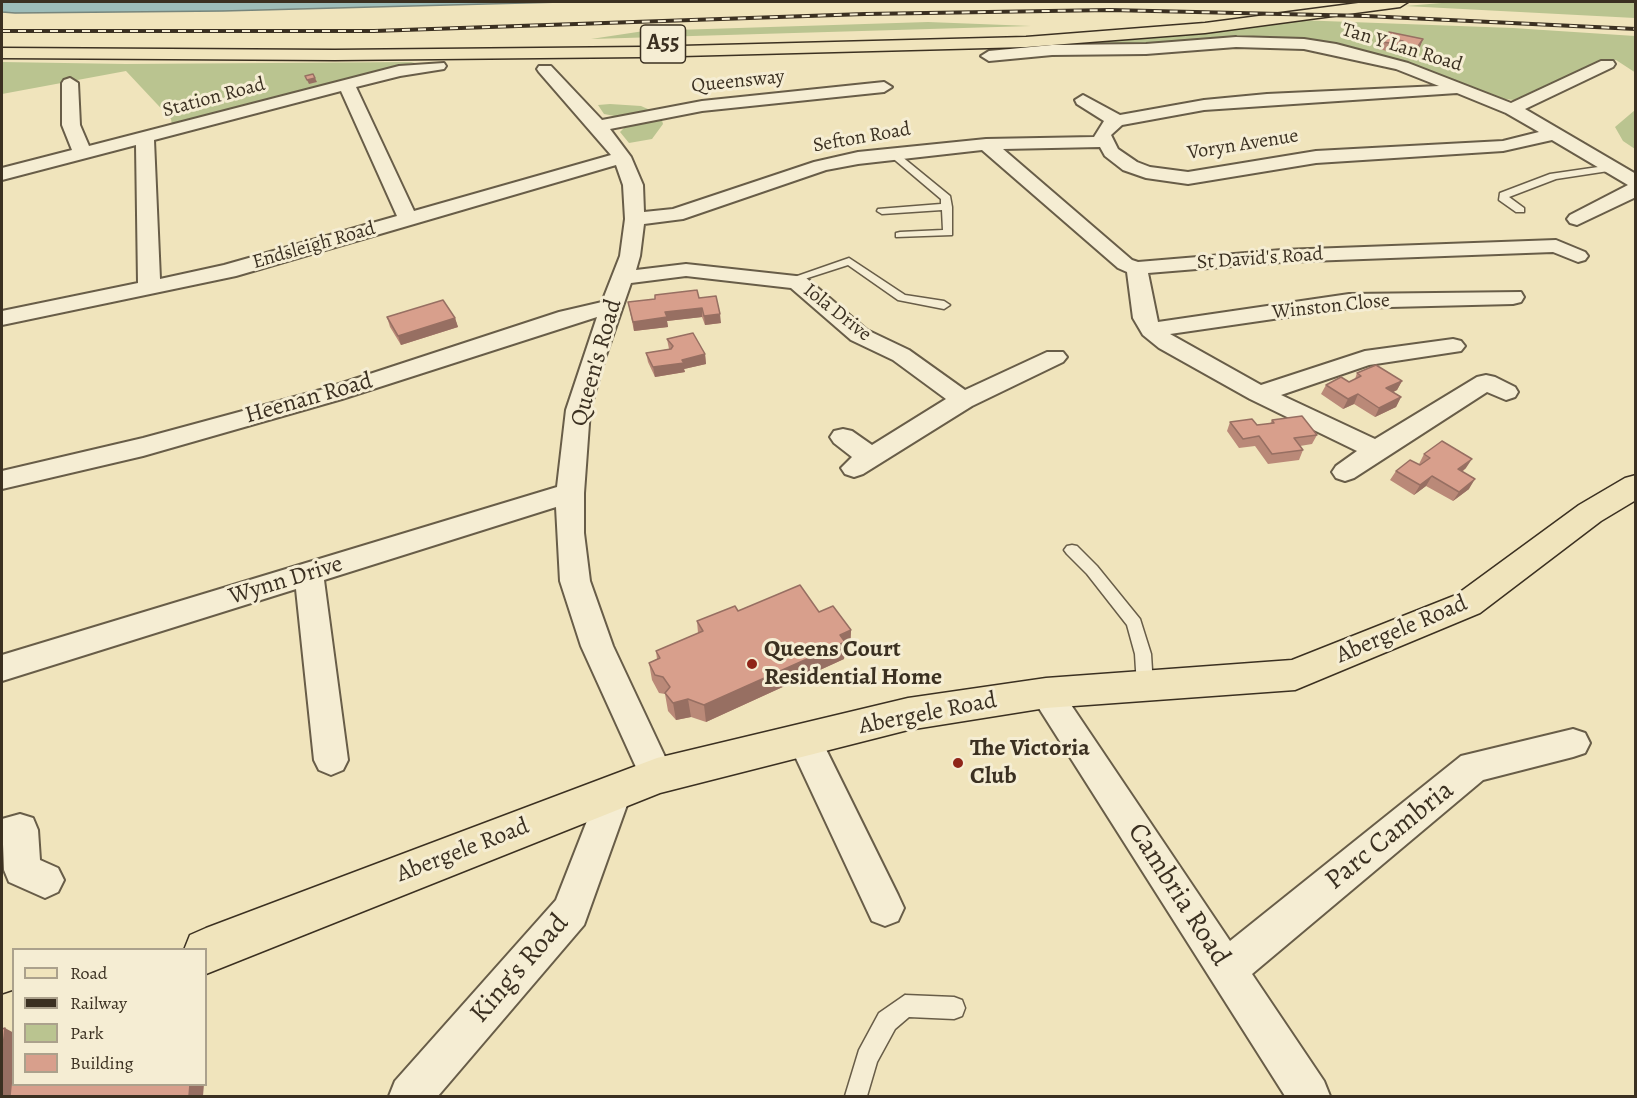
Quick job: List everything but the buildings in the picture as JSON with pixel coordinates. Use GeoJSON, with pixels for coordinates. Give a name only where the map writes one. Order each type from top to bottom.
{"type":"FeatureCollection","features":[{"type":"Feature","properties":{"kind":"main road","name":"A55"},"geometry":{"type":"LineString","coordinates":[[2,45],[435,47],[722,43],[987,35],[1128,27],[1322,2]]}},
{"type":"Feature","properties":{"kind":"main road","name":"A55"},"geometry":{"type":"LineString","coordinates":[[2,53],[335,55],[644,52],[1014,42],[1205,28],[1400,2]]}},
{"type":"Feature","properties":{"kind":"main road","name":"Abergele Road"},"geometry":{"type":"LineString","coordinates":[[207,951],[657,776],[908,714],[1046,693],[1295,675],[1468,604],[1590,513],[1635,486]]}},
{"type":"Feature","properties":{"kind":"street","name":"Tan Y Lan Road"},"geometry":{"type":"LineString","coordinates":[[989,56],[1052,50],[1146,49],[1236,42],[1292,43],[1370,56],[1512,109],[1635,182]]}},
{"type":"Feature","properties":{"kind":"street"},"geometry":{"type":"LineString","coordinates":[[1512,109],[1607,63]]}},
{"type":"Feature","properties":{"kind":"street","name":"Station Road"},"geometry":{"type":"LineString","coordinates":[[2,174],[145,139],[346,84],[422,66],[438,66]]}},
{"type":"Feature","properties":{"kind":"street","name":"Queen's Road"},"geometry":{"type":"LineString","coordinates":[[552,71],[622,157],[633,185],[635,219],[630,256],[578,410],[570,493],[570,533],[575,581],[597,646],[657,776]]}},
{"type":"Feature","properties":{"kind":"street"},"geometry":{"type":"LineString","coordinates":[[70,83],[71,125],[83,154]]}},
{"type":"Feature","properties":{"kind":"street"},"geometry":{"type":"LineString","coordinates":[[346,84],[408,219]]}},
{"type":"Feature","properties":{"kind":"street","name":"Queensway"},"geometry":{"type":"LineString","coordinates":[[598,126],[702,106],[884,87]]}},
{"type":"Feature","properties":{"kind":"street","name":"Voryn Avenue"},"geometry":{"type":"LineString","coordinates":[[1118,121],[1215,104],[1432,92],[1460,88]]}},
{"type":"Feature","properties":{"kind":"street"},"geometry":{"type":"LineString","coordinates":[[1083,100],[1118,121],[1105,129],[1102,135],[1104,142]]}},
{"type":"Feature","properties":{"kind":"street","name":"Voryn Avenue"},"geometry":{"type":"LineString","coordinates":[[1104,142],[1120,160],[1130,166],[1146,172],[1188,178],[1316,157],[1503,146],[1555,134]]}},
{"type":"Feature","properties":{"kind":"street"},"geometry":{"type":"LineString","coordinates":[[145,139],[149,287]]}},
{"type":"Feature","properties":{"kind":"street","name":"Sefton Road"},"geometry":{"type":"LineString","coordinates":[[635,219],[676,215],[821,166],[892,153],[986,144],[1104,142]]}},
{"type":"Feature","properties":{"kind":"street"},"geometry":{"type":"LineString","coordinates":[[1008,163],[1026,159],[1029,143]]}},
{"type":"Feature","properties":{"kind":"street"},"geometry":{"type":"LineString","coordinates":[[986,144],[1125,264],[1137,268],[1144,318],[1151,330],[1167,343],[1259,394],[1376,450]]}},
{"type":"Feature","properties":{"kind":"street","name":"Endsleigh Road"},"geometry":{"type":"LineString","coordinates":[[2,318],[228,271],[622,157]]}},
{"type":"Feature","properties":{"kind":"street"},"geometry":{"type":"LineString","coordinates":[[1577,219],[1635,189]]}},
{"type":"Feature","properties":{"kind":"street","name":"St David's Road"},"geometry":{"type":"LineString","coordinates":[[1137,268],[1282,256],[1556,246],[1578,256]]}},
{"type":"Feature","properties":{"kind":"street","name":"Iola Drive"},"geometry":{"type":"LineString","coordinates":[[623,278],[686,270],[797,282],[859,335],[901,355],[963,400]]}},
{"type":"Feature","properties":{"kind":"street","name":"Winston Close"},"geometry":{"type":"LineString","coordinates":[[1151,330],[1348,301],[1513,297]]}},
{"type":"Feature","properties":{"kind":"street","name":"Heenan Road"},"geometry":{"type":"LineString","coordinates":[[2,480],[143,447],[333,394],[567,317],[613,306]]}},
{"type":"Feature","properties":{"kind":"street"},"geometry":{"type":"LineString","coordinates":[[1259,394],[1365,358],[1453,346]]}},
{"type":"Feature","properties":{"kind":"street"},"geometry":{"type":"LineString","coordinates":[[843,438],[862,462],[963,400],[1055,356]]}},
{"type":"Feature","properties":{"kind":"street"},"geometry":{"type":"LineString","coordinates":[[1345,472],[1376,450],[1486,382],[1506,392]]}},
{"type":"Feature","properties":{"kind":"street","name":"Wynn Drive"},"geometry":{"type":"LineString","coordinates":[[2,668],[570,493]]}},
{"type":"Feature","properties":{"kind":"street"},"geometry":{"type":"LineString","coordinates":[[309,575],[331,760]]}},
{"type":"Feature","properties":{"kind":"street","name":"Cambria Road"},"geometry":{"type":"LineString","coordinates":[[1046,693],[1310,1096]]}},
{"type":"Feature","properties":{"kind":"street"},"geometry":{"type":"LineString","coordinates":[[804,740],[885,908]]}},
{"type":"Feature","properties":{"kind":"street","name":"Parc Cambria"},"geometry":{"type":"LineString","coordinates":[[1227,969],[1473,767],[1573,743]]}},
{"type":"Feature","properties":{"kind":"street","name":"King's Road"},"geometry":{"type":"LineString","coordinates":[[410,1096],[571,912],[615,791]]}},
{"type":"Feature","properties":{"kind":"street"},"geometry":{"type":"LineString","coordinates":[[2,835],[20,830],[22,870],[45,880]]}},
{"type":"Feature","properties":{"kind":"lane"},"geometry":{"type":"LineString","coordinates":[[892,153],[944,194],[947,207],[948,233],[900,235]]}},
{"type":"Feature","properties":{"kind":"lane"},"geometry":{"type":"LineString","coordinates":[[1520,210],[1504,200],[1504,195],[1554,176],[1612,168]]}},
{"type":"Feature","properties":{"kind":"lane"},"geometry":{"type":"LineString","coordinates":[[882,211],[947,207]]}},
{"type":"Feature","properties":{"kind":"lane"},"geometry":{"type":"LineString","coordinates":[[789,281],[849,261],[902,298],[944,305]]}},
{"type":"Feature","properties":{"kind":"lane"},"geometry":{"type":"LineString","coordinates":[[1072,550],[1092,570],[1134,623],[1143,654],[1145,686]]}},
{"type":"Feature","properties":{"kind":"lane"},"geometry":{"type":"LineString","coordinates":[[856,1096],[867,1058],[887,1022],[905,1006],[954,1008]]}},
{"type":"Feature","properties":{"kind":"green space"},"geometry":{"type":"Polygon","coordinates":[[[1454,2],[1635,2],[1635,18],[1405,6],[1454,2]]]}},
{"type":"Feature","properties":{"kind":"green space"},"geometry":{"type":"Polygon","coordinates":[[[1297,20],[1513,28],[1635,36],[1636,73],[1616,60],[1597,62],[1514,100],[1495,98],[1371,52],[1300,41],[1262,37],[1157,44],[1056,45],[1195,34],[1297,20]]]}},
{"type":"Feature","properties":{"kind":"green space"},"geometry":{"type":"Polygon","coordinates":[[[928,22],[1031,26],[591,39],[644,31],[928,22]]]}},
{"type":"Feature","properties":{"kind":"green space"},"geometry":{"type":"Polygon","coordinates":[[[2,62],[126,64],[415,62],[172,125],[171,119],[126,71],[2,94],[2,62]]]}},
{"type":"Feature","properties":{"kind":"green space"},"geometry":{"type":"Polygon","coordinates":[[[598,105],[641,106],[650,110],[620,117],[604,114],[598,105]]]}},
{"type":"Feature","properties":{"kind":"green space"},"geometry":{"type":"Polygon","coordinates":[[[1635,110],[1635,149],[1623,141],[1615,127],[1635,110]]]}},
{"type":"Feature","properties":{"kind":"green space"},"geometry":{"type":"Polygon","coordinates":[[[661,117],[663,124],[652,139],[629,143],[620,132],[628,124],[661,117]]]}},
{"type":"Feature","properties":{"kind":"water"},"geometry":{"type":"Polygon","coordinates":[[[2,2],[562,2],[223,11],[15,13],[2,12],[2,2]]]}},
{"type":"Feature","properties":{"kind":"railway"},"geometry":{"type":"LineString","coordinates":[[2,31],[374,31],[865,14],[1110,10],[1366,16],[1636,29]]}},
{"type":"Feature","properties":{"kind":"place","name":"Queens Court Residential Home"},"geometry":{"type":"Point","coordinates":[752,664]}},
{"type":"Feature","properties":{"kind":"place","name":"The Victoria Club"},"geometry":{"type":"Point","coordinates":[958,763]}}]}
